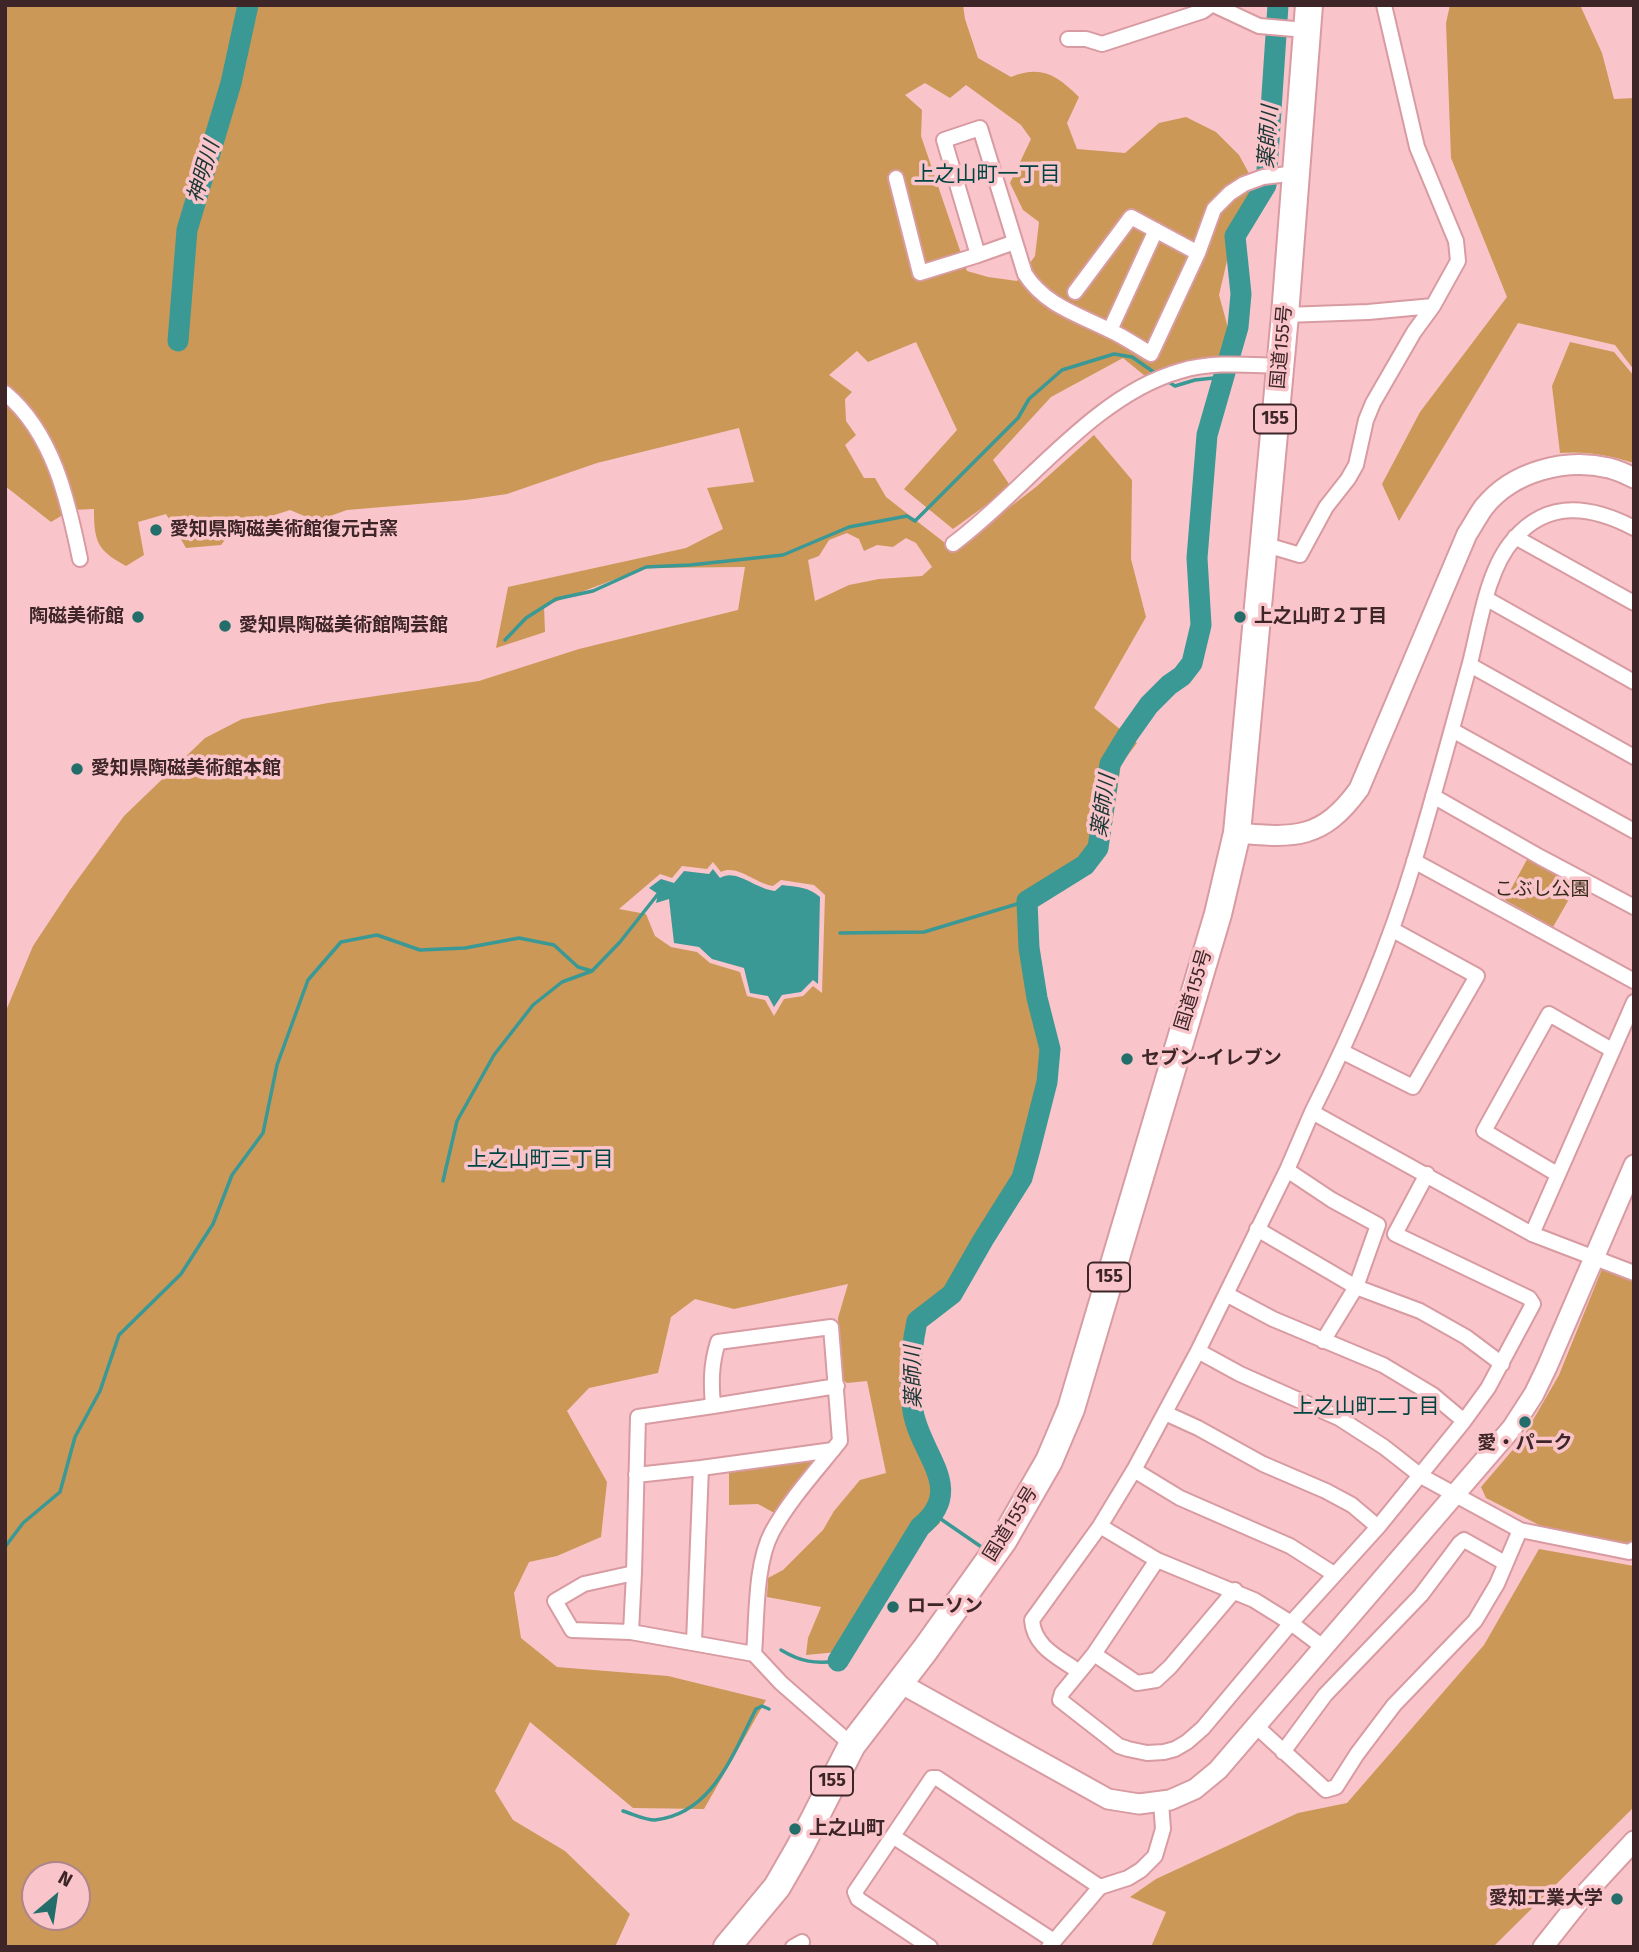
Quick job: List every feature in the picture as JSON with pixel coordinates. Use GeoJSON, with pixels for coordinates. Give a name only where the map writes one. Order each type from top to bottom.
{"type":"FeatureCollection","features":[{"type":"Feature","properties":{"kind":"highway","name":"国道155号"},"geometry":{"type":"LineString","coordinates":[[727,1947],[777,1887],[852,1745],[1003,1541],[1049,1461],[1068,1416],[1218,914],[1237,833],[1285,315],[1307,18]]}},
{"type":"Feature","properties":{"kind":"street"},"geometry":{"type":"LineString","coordinates":[[1263,544],[1300,555],[1326,507],[1356,465],[1366,420],[1373,403],[1458,261],[1456,241],[1417,147],[1384,5]]}},
{"type":"Feature","properties":{"kind":"street"},"geometry":{"type":"LineString","coordinates":[[1068,39],[1086,39],[1102,44],[1206,7],[1259,26],[1307,18]]}},
{"type":"Feature","properties":{"kind":"street"},"geometry":{"type":"LineString","coordinates":[[978,256],[944,140],[980,128],[1025,274],[1035,289],[1070,314],[1110,330],[1151,354],[1198,253],[1214,209],[1244,184],[1263,177],[1297,173]]}},
{"type":"Feature","properties":{"kind":"street"},"geometry":{"type":"LineString","coordinates":[[896,178],[920,274],[1015,242]]}},
{"type":"Feature","properties":{"kind":"street"},"geometry":{"type":"LineString","coordinates":[[1075,292],[1131,217],[1198,253]]}},
{"type":"Feature","properties":{"kind":"street"},"geometry":{"type":"LineString","coordinates":[[1110,330],[1156,230]]}},
{"type":"Feature","properties":{"kind":"street"},"geometry":{"type":"LineString","coordinates":[[1285,315],[1433,306]]}},
{"type":"Feature","properties":{"kind":"street"},"geometry":{"type":"LineString","coordinates":[[953,544],[1092,421],[1145,384],[1181,371],[1221,364],[1280,366]]}},
{"type":"Feature","properties":{"kind":"street"},"geometry":{"type":"LineString","coordinates":[[5,393],[32,421],[58,473],[73,523],[80,559]]}},
{"type":"Feature","properties":{"kind":"street"},"geometry":{"type":"LineString","coordinates":[[1237,833],[1277,836],[1303,834],[1328,824],[1347,806],[1359,789],[1467,534],[1485,506],[1503,488],[1552,466],[1583,464],[1610,468],[1634,478]]}},
{"type":"Feature","properties":{"kind":"street"},"geometry":{"type":"LineString","coordinates":[[1078,1671],[1043,1647],[1038,1641],[1032,1620],[1100,1526],[1134,1470],[1198,1351],[1343,1052],[1392,930],[1414,861],[1495,570],[1515,537],[1542,518],[1569,510],[1609,515],[1634,528]]}},
{"type":"Feature","properties":{"kind":"street"},"geometry":{"type":"LineString","coordinates":[[1515,537],[1634,603]]}},
{"type":"Feature","properties":{"kind":"street"},"geometry":{"type":"LineString","coordinates":[[1487,599],[1634,682]]}},
{"type":"Feature","properties":{"kind":"street"},"geometry":{"type":"LineString","coordinates":[[1470,665],[1634,757]]}},
{"type":"Feature","properties":{"kind":"street"},"geometry":{"type":"LineString","coordinates":[[1452,730],[1634,831]]}},
{"type":"Feature","properties":{"kind":"street"},"geometry":{"type":"LineString","coordinates":[[1433,796],[1539,857],[1634,906]]}},
{"type":"Feature","properties":{"kind":"street"},"geometry":{"type":"LineString","coordinates":[[1414,861],[1634,981]]}},
{"type":"Feature","properties":{"kind":"street"},"geometry":{"type":"LineString","coordinates":[[1343,1052],[1413,1087],[1477,976],[1392,930]]}},
{"type":"Feature","properties":{"kind":"street"},"geometry":{"type":"LineString","coordinates":[[1532,1234],[1634,1002]]}},
{"type":"Feature","properties":{"kind":"street"},"geometry":{"type":"LineString","coordinates":[[1557,1174],[1484,1131],[1549,1014],[1612,1050]]}},
{"type":"Feature","properties":{"kind":"street"},"geometry":{"type":"LineString","coordinates":[[1312,1112],[1532,1234],[1634,1273]]}},
{"type":"Feature","properties":{"kind":"street"},"geometry":{"type":"LineString","coordinates":[[900,1683],[1108,1799],[1139,1804],[1161,1802],[1195,1789],[1218,1770],[1257,1727],[1512,1428],[1534,1394],[1634,1165]]}},
{"type":"Feature","properties":{"kind":"street"},"geometry":{"type":"LineString","coordinates":[[1287,1170],[1332,1200],[1378,1225],[1356,1287],[1323,1341]]}},
{"type":"Feature","properties":{"kind":"street"},"geometry":{"type":"LineString","coordinates":[[1157,1560],[1094,1654],[1062,1693],[1060,1700],[1119,1746],[1136,1751],[1164,1752],[1175,1749],[1203,1728],[1291,1623],[1378,1527],[1464,1421],[1502,1364],[1534,1304],[1529,1297],[1472,1268],[1395,1234],[1427,1174]]}},
{"type":"Feature","properties":{"kind":"street"},"geometry":{"type":"LineString","coordinates":[[1257,1229],[1356,1287],[1420,1311],[1465,1337],[1502,1364]]}},
{"type":"Feature","properties":{"kind":"street"},"geometry":{"type":"LineString","coordinates":[[1226,1293],[1273,1319],[1383,1365],[1433,1395],[1464,1421]]}},
{"type":"Feature","properties":{"kind":"street"},"geometry":{"type":"LineString","coordinates":[[713,1406],[710,1383],[712,1361],[718,1342],[831,1327],[840,1441],[771,1533],[762,1562],[754,1654]]}},
{"type":"Feature","properties":{"kind":"street"},"geometry":{"type":"LineString","coordinates":[[1198,1351],[1240,1374],[1350,1424],[1421,1476],[1457,1493],[1520,1530],[1629,1552],[1634,1549]]}},
{"type":"Feature","properties":{"kind":"street"},"geometry":{"type":"LineString","coordinates":[[631,1632],[638,1417],[837,1386]]}},
{"type":"Feature","properties":{"kind":"street"},"geometry":{"type":"LineString","coordinates":[[1165,1413],[1263,1464],[1326,1491],[1352,1505],[1378,1527]]}},
{"type":"Feature","properties":{"kind":"street"},"geometry":{"type":"LineString","coordinates":[[636,1475],[833,1450]]}},
{"type":"Feature","properties":{"kind":"street"},"geometry":{"type":"LineString","coordinates":[[694,1642],[701,1468]]}},
{"type":"Feature","properties":{"kind":"street"},"geometry":{"type":"LineString","coordinates":[[1134,1470],[1180,1498],[1290,1546],[1334,1574]]}},
{"type":"Feature","properties":{"kind":"street"},"geometry":{"type":"LineString","coordinates":[[1100,1526],[1157,1560],[1235,1590],[1291,1623],[1323,1647]]}},
{"type":"Feature","properties":{"kind":"street"},"geometry":{"type":"LineString","coordinates":[[1257,1727],[1326,1790],[1336,1787],[1394,1705],[1475,1621],[1497,1584],[1520,1530]]}},
{"type":"Feature","properties":{"kind":"street"},"geometry":{"type":"LineString","coordinates":[[1283,1752],[1325,1695],[1421,1595],[1460,1543],[1464,1540],[1505,1563]]}},
{"type":"Feature","properties":{"kind":"street"},"geometry":{"type":"LineString","coordinates":[[634,1573],[584,1584],[555,1601],[572,1630],[631,1632],[754,1654],[790,1692],[852,1745]]}},
{"type":"Feature","properties":{"kind":"street"},"geometry":{"type":"LineString","coordinates":[[1094,1654],[1137,1683],[1156,1680],[1235,1590]]}},
{"type":"Feature","properties":{"kind":"street"},"geometry":{"type":"LineString","coordinates":[[930,1947],[858,1899],[855,1892],[932,1778],[937,1777],[1100,1886]]}},
{"type":"Feature","properties":{"kind":"street"},"geometry":{"type":"LineString","coordinates":[[894,1837],[1052,1944],[1100,1886],[1128,1878],[1155,1856],[1163,1829],[1161,1802]]}},
{"type":"Feature","properties":{"kind":"street"},"geometry":{"type":"LineString","coordinates":[[1543,1947],[1585,1894],[1634,1841]]}},
{"type":"Feature","properties":{"kind":"green space"},"geometry":{"type":"Polygon","coordinates":[[[5,5],[963,5],[978,58],[1011,77],[1031,72],[1048,74],[1079,97],[1067,123],[1077,149],[1125,153],[1159,123],[1186,117],[1216,132],[1239,155],[1258,190],[1234,231],[1219,295],[1236,357],[1191,362],[1145,376],[1123,358],[1051,397],[993,460],[1011,487],[953,529],[904,489],[957,430],[916,342],[868,362],[857,351],[829,375],[852,392],[845,399],[846,421],[856,435],[845,445],[864,478],[875,478],[886,497],[954,550],[1036,487],[1094,435],[1132,480],[1131,559],[1146,617],[1094,708],[1137,743],[1121,764],[1110,839],[1077,865],[1024,898],[1021,945],[1043,1041],[1042,1077],[1016,1172],[1003,1199],[951,1290],[913,1316],[904,1355],[912,1428],[936,1486],[940,1523],[918,1542],[898,1550],[837,1652],[806,1655],[808,1638],[821,1607],[767,1597],[768,1578],[783,1570],[823,1530],[834,1511],[860,1480],[886,1473],[867,1381],[847,1383],[841,1379],[838,1318],[848,1284],[734,1309],[695,1299],[671,1317],[658,1373],[589,1388],[567,1411],[607,1482],[601,1537],[557,1556],[529,1562],[514,1593],[521,1638],[557,1667],[668,1676],[766,1700],[704,1809],[633,1808],[530,1722],[495,1791],[513,1820],[565,1851],[630,1914],[615,1947],[5,1947],[5,1013],[33,946],[70,890],[124,816],[205,738],[242,719],[328,703],[479,681],[579,649],[738,610],[745,567],[645,568],[544,606],[545,632],[496,648],[508,587],[686,548],[723,529],[707,488],[754,482],[739,428],[597,463],[507,494],[347,510],[316,521],[290,510],[234,528],[221,545],[186,548],[166,514],[138,522],[144,555],[126,566],[109,555],[99,544],[94,509],[71,510],[51,522],[5,486],[5,5]],[[925,83],[905,95],[922,110],[921,136],[967,271],[1017,281],[1035,256],[1039,222],[1023,210],[1010,183],[1031,139],[1021,125],[966,85],[950,98],[925,83]],[[847,533],[829,540],[819,556],[808,560],[815,601],[849,585],[879,579],[922,576],[932,567],[916,543],[906,538],[893,547],[877,545],[864,551],[859,539],[847,533]],[[713,862],[707,869],[682,866],[672,878],[660,874],[619,909],[646,914],[655,936],[671,947],[697,952],[710,963],[740,972],[747,996],[765,1000],[774,1016],[784,999],[803,996],[813,986],[822,993],[825,895],[814,885],[781,880],[773,886],[740,872],[721,872],[713,862]]]}},
{"type":"Feature","properties":{"kind":"green space"},"geometry":{"type":"Polygon","coordinates":[[[1450,5],[1580,5],[1602,53],[1614,99],[1634,98],[1634,370],[1615,345],[1518,323],[1399,521],[1382,484],[1420,412],[1507,297],[1451,158],[1446,23],[1450,5]]]}},
{"type":"Feature","properties":{"kind":"green space"},"geometry":{"type":"Polygon","coordinates":[[[1570,342],[1614,352],[1634,376],[1634,463],[1597,454],[1560,453],[1552,386],[1570,342]]]}},
{"type":"Feature","properties":{"kind":"green space","name":"こぶし公園"},"geometry":{"type":"Polygon","coordinates":[[[1531,852],[1580,880],[1553,927],[1505,900],[1531,852]]]}},
{"type":"Feature","properties":{"kind":"green space"},"geometry":{"type":"Polygon","coordinates":[[[1602,1269],[1634,1280],[1634,1551],[1630,1544],[1541,1526],[1486,1498],[1481,1487],[1522,1439],[1559,1375],[1602,1269]]]}},
{"type":"Feature","properties":{"kind":"green space"},"geometry":{"type":"Polygon","coordinates":[[[811,1456],[816,1464],[778,1515],[758,1504],[729,1505],[729,1469],[811,1456]]]}},
{"type":"Feature","properties":{"kind":"green space"},"geometry":{"type":"Polygon","coordinates":[[[1539,1549],[1634,1566],[1634,1807],[1493,1947],[1151,1947],[1166,1912],[1130,1897],[1156,1879],[1298,1813],[1347,1803],[1484,1645],[1539,1549]]]}},
{"type":"Feature","properties":{"kind":"water"},"geometry":{"type":"Polygon","coordinates":[[[713,869],[720,878],[739,877],[775,891],[782,885],[798,887],[812,891],[820,897],[818,984],[813,980],[801,992],[782,995],[774,1007],[768,996],[750,993],[744,968],[712,959],[699,947],[674,943],[669,899],[656,903],[658,894],[649,888],[661,879],[674,883],[684,871],[709,874],[713,869]]]}},
{"type":"Feature","properties":{"kind":"waterway","name":"神明川"},"geometry":{"type":"LineString","coordinates":[[178,341],[187,230],[231,83],[248,5]]}},
{"type":"Feature","properties":{"kind":"waterway","name":"薬師川"},"geometry":{"type":"LineString","coordinates":[[838,1661],[940,1499],[937,1471],[917,1427],[911,1400],[911,1366],[917,1321],[952,1294],[1022,1178],[1047,1082],[1050,1049],[1037,998],[1029,948],[1027,901],[1085,865],[1098,848],[1110,764],[1149,705],[1182,676],[1192,663],[1201,625],[1197,558],[1207,435],[1238,327],[1241,294],[1235,236],[1266,185],[1278,5]]}},
{"type":"Feature","properties":{"kind":"waterway"},"geometry":{"type":"LineString","coordinates":[[505,640],[526,618],[556,599],[593,591],[646,567],[783,555],[849,527],[907,516],[915,521],[1018,418],[1029,399],[1062,370],[1114,354],[1132,357],[1158,375]]}},
{"type":"Feature","properties":{"kind":"waterway"},"geometry":{"type":"LineString","coordinates":[[1167,381],[1175,386],[1195,380],[1223,377]]}},
{"type":"Feature","properties":{"kind":"waterway"},"geometry":{"type":"LineString","coordinates":[[5,1547],[23,1523],[60,1492],[75,1437],[100,1391],[119,1335],[181,1274],[213,1224],[232,1175],[263,1133],[277,1065],[308,980],[341,942],[377,935],[420,950],[465,948],[519,938],[554,945],[578,967],[592,971],[620,942],[658,894]]}},
{"type":"Feature","properties":{"kind":"waterway"},"geometry":{"type":"LineString","coordinates":[[840,933],[924,932],[1027,901]]}},
{"type":"Feature","properties":{"kind":"waterway"},"geometry":{"type":"LineString","coordinates":[[443,1181],[457,1121],[494,1055],[533,1005],[562,982],[592,971]]}},
{"type":"Feature","properties":{"kind":"waterway"},"geometry":{"type":"LineString","coordinates":[[935,1515],[980,1546]]}},
{"type":"Feature","properties":{"kind":"waterway"},"geometry":{"type":"LineString","coordinates":[[781,1650],[808,1661],[838,1661]]}},
{"type":"Feature","properties":{"kind":"waterway"},"geometry":{"type":"LineString","coordinates":[[623,1811],[655,1820],[675,1815],[692,1806],[719,1779],[756,1709],[762,1706],[769,1709]]}},
{"type":"Feature","properties":{"kind":"place","name":"愛知県陶磁美術館復元古窯"},"geometry":{"type":"Point","coordinates":[156,530]}},
{"type":"Feature","properties":{"kind":"place","name":"陶磁美術館"},"geometry":{"type":"Point","coordinates":[138,617]}},
{"type":"Feature","properties":{"kind":"place","name":"上之山町２丁目"},"geometry":{"type":"Point","coordinates":[1240,617]}},
{"type":"Feature","properties":{"kind":"place","name":"愛知県陶磁美術館陶芸館"},"geometry":{"type":"Point","coordinates":[225,626]}},
{"type":"Feature","properties":{"kind":"place","name":"愛知県陶磁美術館本館"},"geometry":{"type":"Point","coordinates":[77,769]}},
{"type":"Feature","properties":{"kind":"place","name":"セブン-イレブン"},"geometry":{"type":"Point","coordinates":[1127,1059]}},
{"type":"Feature","properties":{"kind":"place","name":"愛・パーク"},"geometry":{"type":"Point","coordinates":[1525,1422]}},
{"type":"Feature","properties":{"kind":"place","name":"ローソン"},"geometry":{"type":"Point","coordinates":[893,1607]}},
{"type":"Feature","properties":{"kind":"place","name":"上之山町"},"geometry":{"type":"Point","coordinates":[795,1829]}},
{"type":"Feature","properties":{"kind":"place","name":"愛知工業大学"},"geometry":{"type":"Point","coordinates":[1617,1899]}},
{"type":"Feature","properties":{"kind":"district","name":"上之山町一丁目"},"geometry":{"type":"Point","coordinates":[987,175]}},
{"type":"Feature","properties":{"kind":"district","name":"上之山町三丁目"},"geometry":{"type":"Point","coordinates":[540,1160]}},
{"type":"Feature","properties":{"kind":"district","name":"上之山町二丁目"},"geometry":{"type":"Point","coordinates":[1366,1407]}}]}
